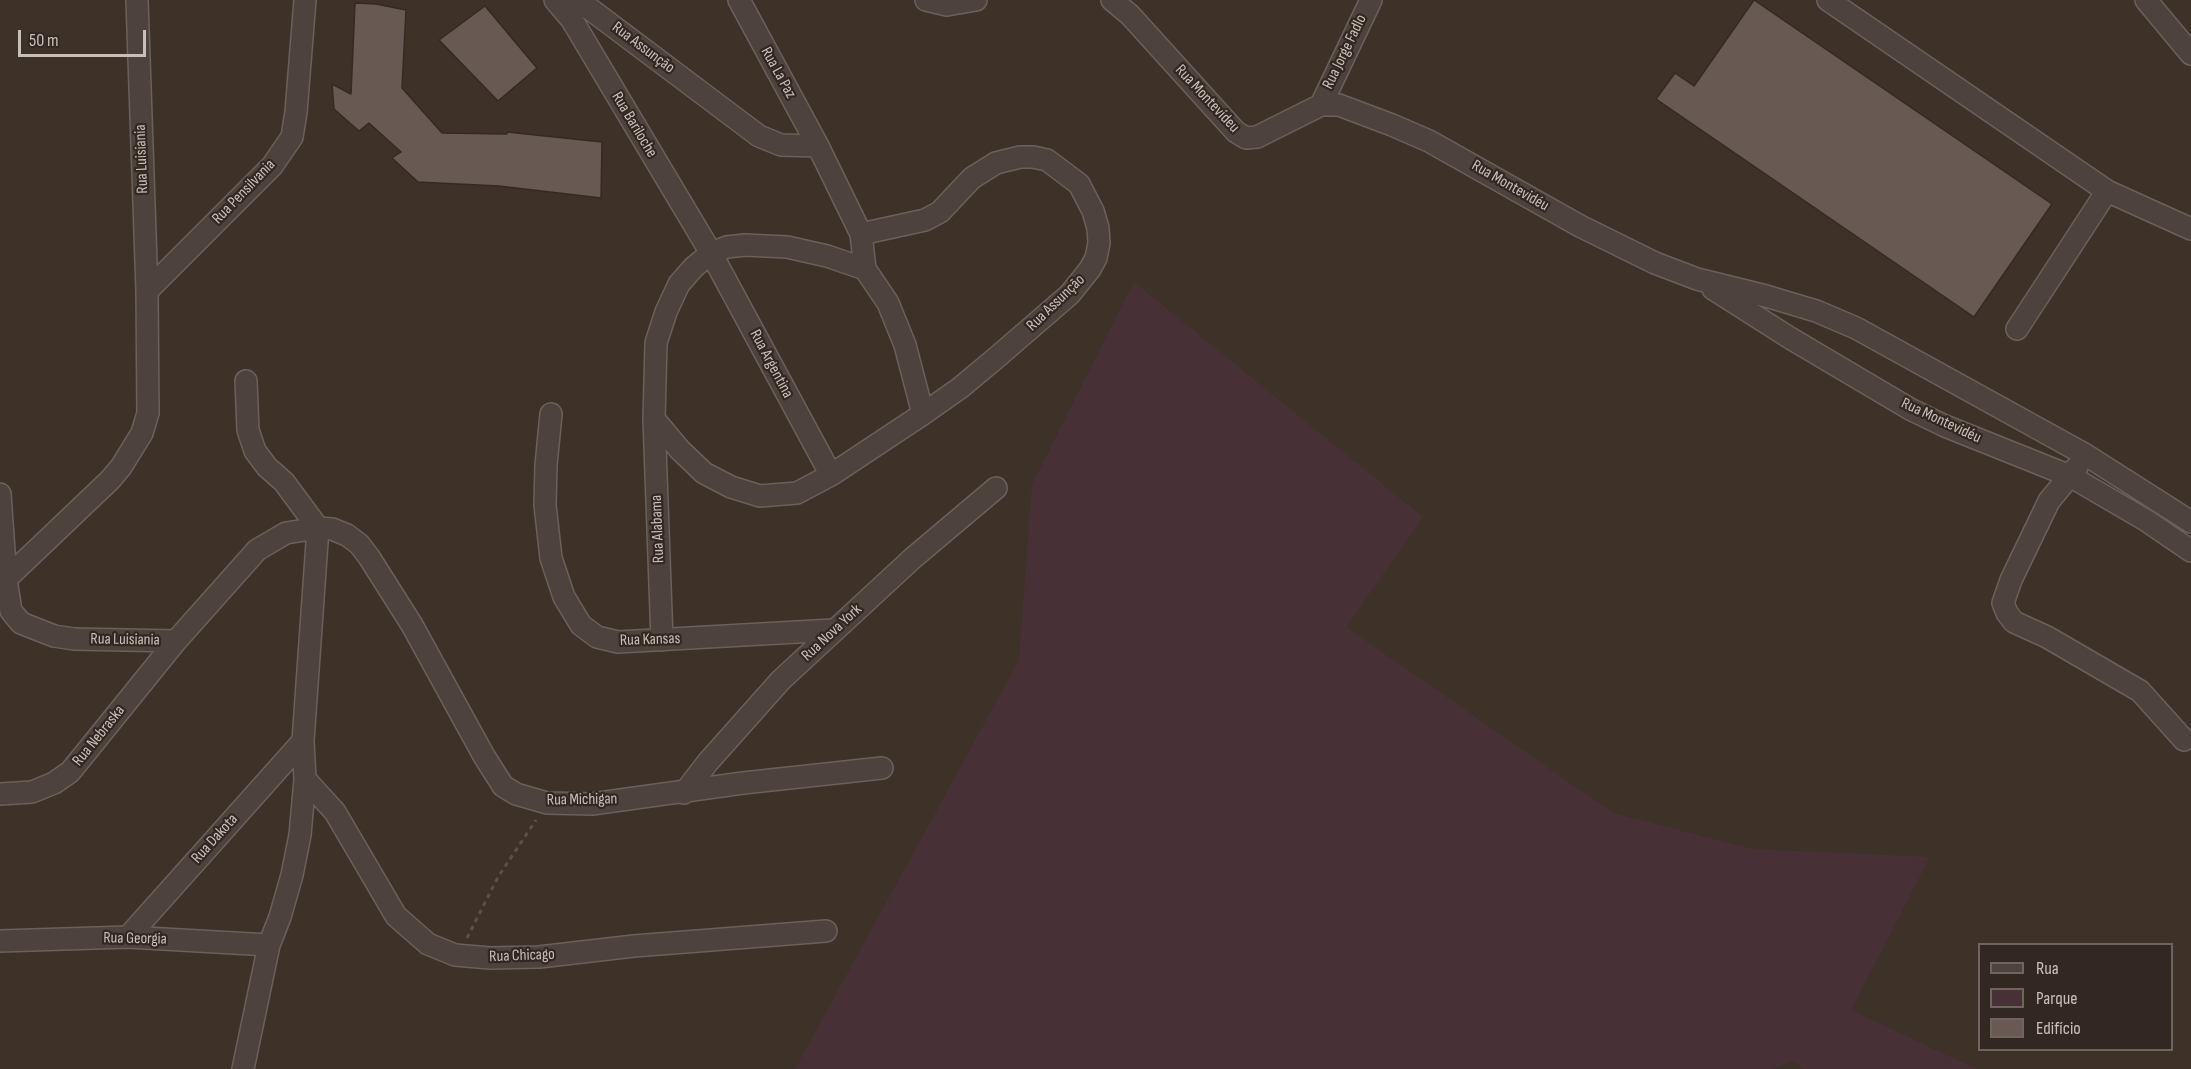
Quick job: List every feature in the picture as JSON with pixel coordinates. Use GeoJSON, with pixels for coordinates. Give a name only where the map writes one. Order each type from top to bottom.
{"type":"FeatureCollection","features":[{"type":"Feature","properties":{"kind":"street","name":"Rua Luisiania"},"geometry":{"type":"LineString","coordinates":[[137,0],[147,291],[148,413],[142,433],[110,480],[6,579],[11,611],[21,623],[38,632],[74,639],[176,641],[257,550],[286,533],[318,528]]}},
{"type":"Feature","properties":{"kind":"street","name":"Rua Pensilvania"},"geometry":{"type":"LineString","coordinates":[[147,291],[272,166],[292,137],[305,0]]}},
{"type":"Feature","properties":{"kind":"street","name":"Rua Bariloche"},"geometry":{"type":"LineString","coordinates":[[555,0],[572,20],[711,253]]}},
{"type":"Feature","properties":{"kind":"street","name":"Rua Assunção"},"geometry":{"type":"LineString","coordinates":[[570,0],[590,9],[759,136],[781,145],[818,146]]}},
{"type":"Feature","properties":{"kind":"street","name":"Rua La Paz"},"geometry":{"type":"LineString","coordinates":[[739,0],[818,146]]}},
{"type":"Feature","properties":{"kind":"street"},"geometry":{"type":"LineString","coordinates":[[926,0],[947,5],[976,0]]}},
{"type":"Feature","properties":{"kind":"street","name":"Rua Montevídeu"},"geometry":{"type":"LineString","coordinates":[[1112,0],[1130,15],[1236,132],[1246,138],[1257,137],[1321,105]]}},
{"type":"Feature","properties":{"kind":"street","name":"Rua Jorge Fadlo"},"geometry":{"type":"LineString","coordinates":[[1321,105],[1371,0]]}},
{"type":"Feature","properties":{"kind":"street"},"geometry":{"type":"LineString","coordinates":[[1828,0],[2107,191],[2191,229]]}},
{"type":"Feature","properties":{"kind":"street"},"geometry":{"type":"LineString","coordinates":[[2146,0],[2191,54]]}},
{"type":"Feature","properties":{"kind":"street","name":"Rua Montevidéu"},"geometry":{"type":"LineString","coordinates":[[1321,105],[1339,105],[1392,124],[1580,226],[1655,263],[1697,279],[1816,311],[1856,328],[2086,454],[2191,522]]}},
{"type":"Feature","properties":{"kind":"street"},"geometry":{"type":"LineString","coordinates":[[818,146],[861,234],[865,269],[888,303],[905,345],[924,414]]}},
{"type":"Feature","properties":{"kind":"street","name":"Rua Assunção"},"geometry":{"type":"LineString","coordinates":[[654,419],[680,450],[704,473],[731,487],[760,496],[797,493],[831,475],[960,388],[1070,294],[1090,269],[1096,258],[1099,243],[1093,211],[1079,184],[1064,170],[1047,160],[1020,158],[996,163],[972,178],[940,212],[925,220],[861,234]]}},
{"type":"Feature","properties":{"kind":"street"},"geometry":{"type":"LineString","coordinates":[[2017,329],[2107,191]]}},
{"type":"Feature","properties":{"kind":"street"},"geometry":{"type":"LineString","coordinates":[[711,253],[727,247],[745,245],[787,247],[827,256],[865,269]]}},
{"type":"Feature","properties":{"kind":"street","name":"Rua Alabama"},"geometry":{"type":"LineString","coordinates":[[662,640],[654,419],[656,343],[666,312],[679,284],[711,253]]}},
{"type":"Feature","properties":{"kind":"street","name":"Rua Argentina"},"geometry":{"type":"LineString","coordinates":[[711,253],[831,475]]}},
{"type":"Feature","properties":{"kind":"street","name":"Rua Montevidéu"},"geometry":{"type":"LineString","coordinates":[[1697,279],[1790,338],[1910,409],[1945,426],[2070,476],[2147,520],[2191,551]]}},
{"type":"Feature","properties":{"kind":"street"},"geometry":{"type":"LineString","coordinates":[[243,1069],[269,945],[292,875],[300,835],[305,779],[303,741],[318,528],[284,482],[267,467],[255,451],[248,430],[246,381]]}},
{"type":"Feature","properties":{"kind":"street","name":"Rua Kansas"},"geometry":{"type":"LineString","coordinates":[[551,414],[545,504],[551,558],[564,597],[581,625],[597,637],[618,642],[834,630]]}},
{"type":"Feature","properties":{"kind":"street"},"geometry":{"type":"LineString","coordinates":[[2086,454],[2049,501],[2003,603],[2014,622],[2047,637],[2140,692],[2184,740]]}},
{"type":"Feature","properties":{"kind":"street","name":"Rua Nova York"},"geometry":{"type":"LineString","coordinates":[[684,792],[781,680],[913,558],[996,489]]}},
{"type":"Feature","properties":{"kind":"street"},"geometry":{"type":"LineString","coordinates":[[0,494],[6,579]]}},
{"type":"Feature","properties":{"kind":"street","name":"Rua Michigan"},"geometry":{"type":"LineString","coordinates":[[318,528],[332,529],[347,535],[359,544],[369,557],[412,625],[484,756],[503,786],[516,794],[547,803],[592,804],[743,783],[882,768]]}},
{"type":"Feature","properties":{"kind":"street","name":"Rua Nebraska"},"geometry":{"type":"LineString","coordinates":[[0,794],[32,792],[54,783],[70,772],[176,641]]}},
{"type":"Feature","properties":{"kind":"street","name":"Rua Dakota"},"geometry":{"type":"LineString","coordinates":[[128,937],[303,741]]}},
{"type":"Feature","properties":{"kind":"street","name":"Rua Chicago"},"geometry":{"type":"LineString","coordinates":[[305,779],[335,812],[396,916],[428,944],[458,956],[539,957],[633,946],[826,931]]}},
{"type":"Feature","properties":{"kind":"street","name":"Rua Georgia"},"geometry":{"type":"LineString","coordinates":[[0,941],[128,937],[269,945]]}},
{"type":"Feature","properties":{"kind":"path"},"geometry":{"type":"LineString","coordinates":[[458,956],[498,877],[547,803]]}},
{"type":"Feature","properties":{"kind":"green space"},"geometry":{"type":"Polygon","coordinates":[[[1134,282],[1423,517],[1346,627],[1613,813],[1752,849],[1930,857],[1851,1010],[1976,1069],[1803,1069],[1794,1061],[1774,1069],[795,1069],[1019,660],[1032,484],[1134,282]]]}},
{"type":"Feature","properties":{"kind":"building"},"geometry":{"type":"Polygon","coordinates":[[[1754,0],[2052,204],[1974,317],[1656,99],[1675,73],[1694,86],[1754,0]]]}},
{"type":"Feature","properties":{"kind":"building"},"geometry":{"type":"Polygon","coordinates":[[[355,3],[376,4],[406,10],[402,88],[442,133],[507,134],[507,132],[602,142],[601,198],[499,186],[418,182],[392,158],[401,152],[369,123],[359,131],[334,109],[332,84],[351,94],[355,3]]]}},
{"type":"Feature","properties":{"kind":"building"},"geometry":{"type":"Polygon","coordinates":[[[485,6],[537,68],[498,101],[439,40],[485,6]]]}}]}
